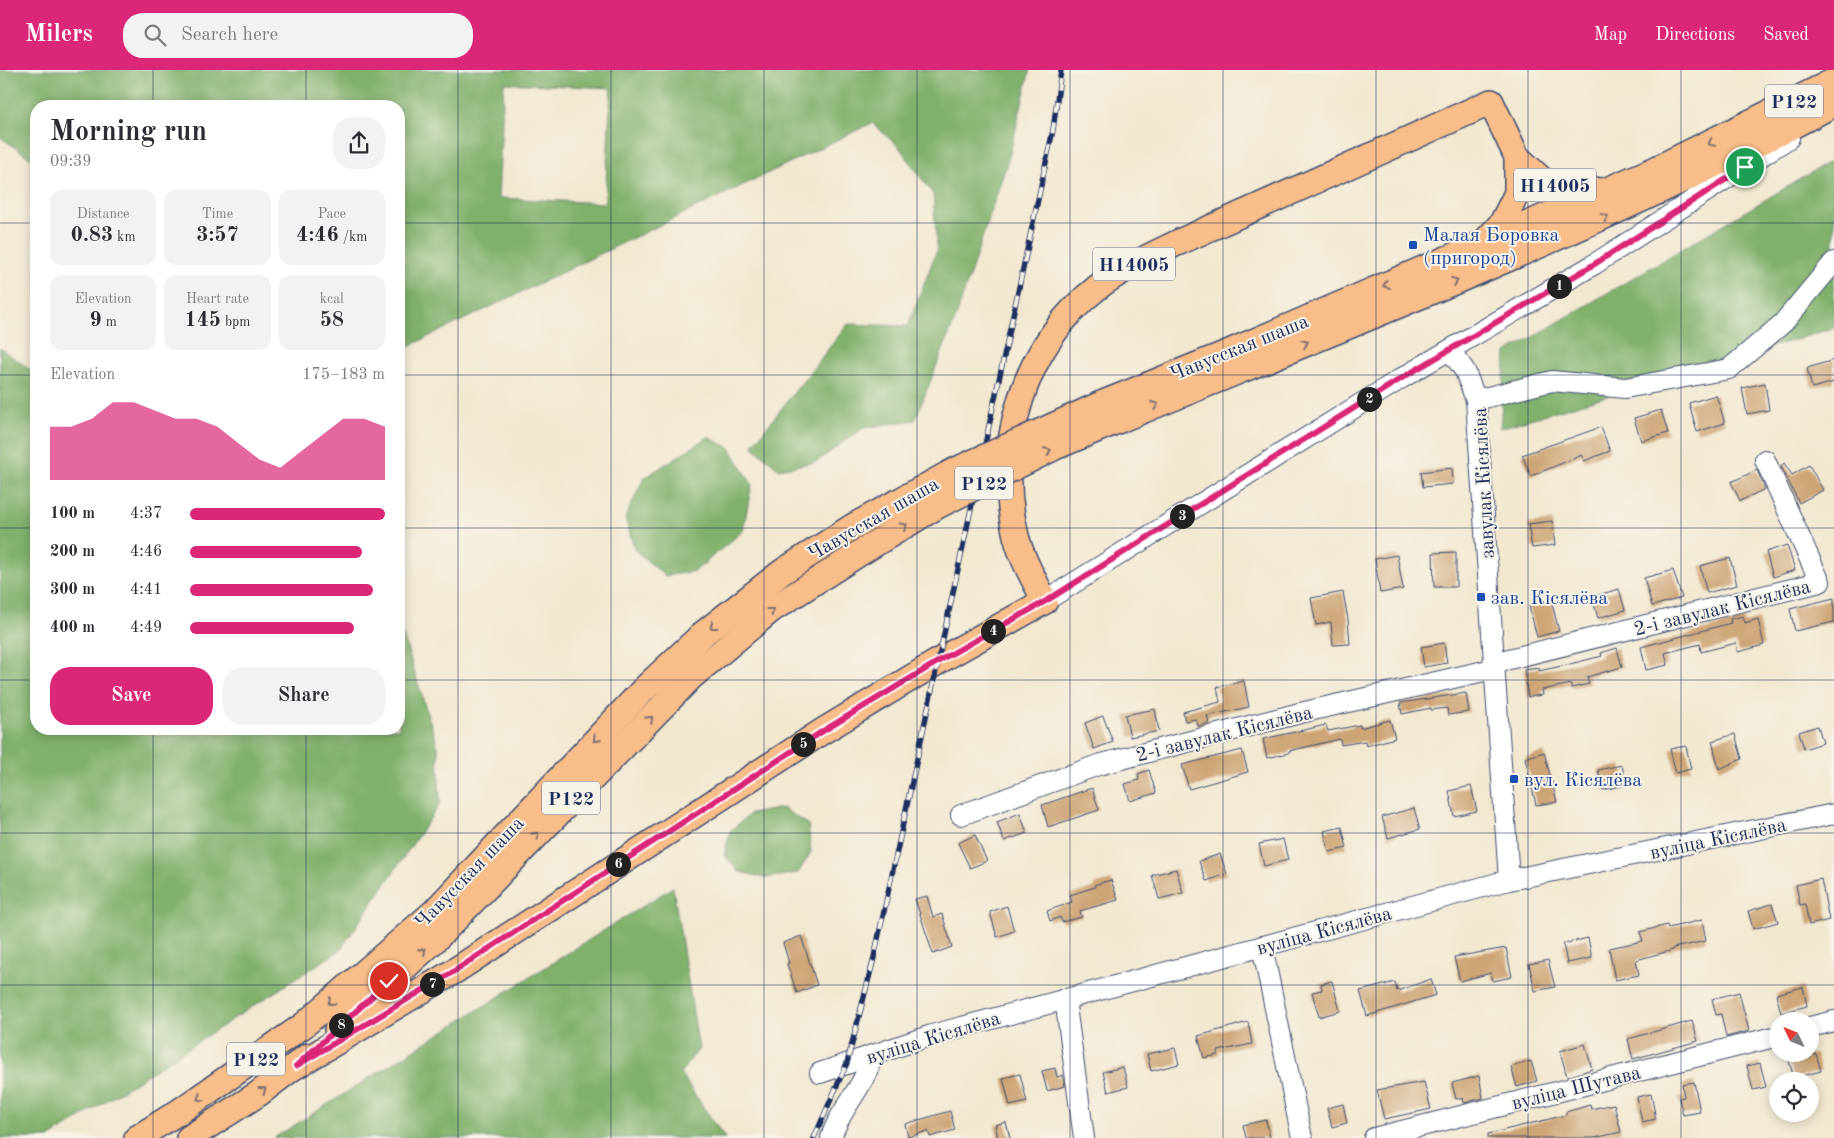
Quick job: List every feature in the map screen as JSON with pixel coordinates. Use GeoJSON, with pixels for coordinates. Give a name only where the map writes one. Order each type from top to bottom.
{"type":"FeatureCollection","features":[{"type":"Feature","properties":{"kind":"main road","name":"Чавусская шаша"},"geometry":{"type":"LineString","coordinates":[[189,1138],[258,1094],[296,1066],[436,939],[691,677],[771,610],[937,506],[1055,448],[1106,414],[1227,353],[1481,246],[1656,169],[1834,81]]}},
{"type":"Feature","properties":{"kind":"main road","name":"Н14005"},"geometry":{"type":"LineString","coordinates":[[1046,601],[1028,570],[1017,537],[1010,502],[1008,462],[1015,419],[1026,379],[1044,346],[1067,317],[1098,288],[1142,260],[1491,102],[1517,157],[1541,180],[1552,185],[1603,191]]}},
{"type":"Feature","properties":{"kind":"main road","name":"Чавусская шаша"},"geometry":{"type":"LineString","coordinates":[[137,1138],[180,1112],[304,1025],[434,912],[631,702],[704,633],[782,572],[852,527],[954,471],[1542,246],[1747,150],[1834,106]]}},
{"type":"Feature","properties":{"kind":"main road","name":"Н14005"},"geometry":{"type":"LineString","coordinates":[[1481,246],[1502,223],[1513,204],[1517,193],[1517,157]]}},
{"type":"Feature","properties":{"kind":"main road"},"geometry":{"type":"LineString","coordinates":[[296,1066],[453,972],[823,731],[944,658],[1046,601]]}},
{"type":"Feature","properties":{"kind":"street"},"geometry":{"type":"LineString","coordinates":[[1046,601],[1402,378],[1684,208],[1834,106]]}},
{"type":"Feature","properties":{"kind":"street","name":"завулак Кісялёва"},"geometry":{"type":"LineString","coordinates":[[1509,880],[1476,400],[1552,382],[1626,388],[1729,369],[1783,322],[1834,262]]}},
{"type":"Feature","properties":{"kind":"street"},"geometry":{"type":"LineString","coordinates":[[1450,350],[1465,372],[1476,400]]}},
{"type":"Feature","properties":{"kind":"street","name":"2-і завулак Кісялёва"},"geometry":{"type":"LineString","coordinates":[[961,815],[1098,765],[1820,582],[1764,460]]}},
{"type":"Feature","properties":{"kind":"street","name":"вуліца Кісялёва"},"geometry":{"type":"LineString","coordinates":[[820,1073],[932,1035],[1509,880],[1834,814]]}},
{"type":"Feature","properties":{"kind":"street"},"geometry":{"type":"LineString","coordinates":[[1262,946],[1302,1138]]}},
{"type":"Feature","properties":{"kind":"street"},"geometry":{"type":"LineString","coordinates":[[1065,1000],[1084,1138]]}},
{"type":"Feature","properties":{"kind":"street"},"geometry":{"type":"LineString","coordinates":[[1819,1025],[1834,1021]]}},
{"type":"Feature","properties":{"kind":"street","name":"вуліца Шутава"},"geometry":{"type":"LineString","coordinates":[[1374,1138],[1769,1038]]}},
{"type":"Feature","properties":{"kind":"street"},"geometry":{"type":"LineString","coordinates":[[831,1138],[836,1120],[869,1069],[872,1055]]}},
{"type":"Feature","properties":{"kind":"green space"},"geometry":{"type":"Polygon","coordinates":[[[0,70],[1030,70],[1009,157],[956,317],[915,420],[863,428],[816,462],[779,469],[752,446],[848,324],[908,326],[937,250],[933,194],[899,147],[872,123],[405,348],[405,100],[30,100],[30,158],[0,137],[0,70]],[[504,83],[498,198],[605,203],[611,88],[504,83]]]}},
{"type":"Feature","properties":{"kind":"green space"},"geometry":{"type":"Polygon","coordinates":[[[1834,159],[1834,328],[1500,428],[1506,353],[1834,159]]]}},
{"type":"Feature","properties":{"kind":"green space"},"geometry":{"type":"Polygon","coordinates":[[[0,348],[30,370],[30,735],[405,735],[405,641],[438,747],[440,804],[340,950],[49,1138],[0,1138],[0,348]]]}},
{"type":"Feature","properties":{"kind":"green space"},"geometry":{"type":"Polygon","coordinates":[[[708,437],[730,448],[752,484],[743,531],[695,571],[665,576],[635,550],[625,518],[644,478],[708,437]]]}},
{"type":"Feature","properties":{"kind":"green space"},"geometry":{"type":"Polygon","coordinates":[[[782,808],[808,824],[811,852],[798,873],[766,878],[739,872],[724,855],[730,831],[750,814],[782,808]]]}},
{"type":"Feature","properties":{"kind":"green space"},"geometry":{"type":"Polygon","coordinates":[[[673,887],[699,1049],[680,1073],[725,1138],[274,1138],[673,887]]]}},
{"type":"Feature","properties":{"kind":"building"},"geometry":{"type":"Polygon","coordinates":[[[1834,360],[1834,382],[1812,388],[1807,368],[1834,360]]]}},
{"type":"Feature","properties":{"kind":"building"},"geometry":{"type":"Polygon","coordinates":[[[1765,383],[1769,410],[1747,414],[1742,388],[1765,383]]]}},
{"type":"Feature","properties":{"kind":"building"},"geometry":{"type":"Polygon","coordinates":[[[1716,395],[1725,423],[1697,432],[1689,403],[1716,395]]]}},
{"type":"Feature","properties":{"kind":"building"},"geometry":{"type":"Polygon","coordinates":[[[1661,410],[1668,433],[1641,441],[1634,418],[1661,410]]]}},
{"type":"Feature","properties":{"kind":"building"},"geometry":{"type":"Polygon","coordinates":[[[1601,427],[1610,451],[1584,461],[1582,455],[1531,476],[1522,455],[1601,427]]]}},
{"type":"Feature","properties":{"kind":"building"},"geometry":{"type":"Polygon","coordinates":[[[1784,463],[1792,475],[1809,465],[1823,490],[1799,503],[1781,466],[1784,463]]]}},
{"type":"Feature","properties":{"kind":"building"},"geometry":{"type":"Polygon","coordinates":[[[1452,468],[1453,484],[1423,487],[1421,472],[1452,468]]]}},
{"type":"Feature","properties":{"kind":"building"},"geometry":{"type":"Polygon","coordinates":[[[1757,470],[1765,489],[1740,501],[1731,482],[1757,470]]]}},
{"type":"Feature","properties":{"kind":"building"},"geometry":{"type":"Polygon","coordinates":[[[1552,521],[1555,545],[1532,548],[1528,524],[1552,521]]]}},
{"type":"Feature","properties":{"kind":"building"},"geometry":{"type":"Polygon","coordinates":[[[1787,545],[1795,570],[1773,577],[1766,552],[1787,545]]]}},
{"type":"Feature","properties":{"kind":"building"},"geometry":{"type":"Polygon","coordinates":[[[1456,552],[1456,587],[1434,587],[1433,553],[1456,552]]]}},
{"type":"Feature","properties":{"kind":"building"},"geometry":{"type":"Polygon","coordinates":[[[1397,555],[1403,589],[1380,593],[1375,559],[1397,555]]]}},
{"type":"Feature","properties":{"kind":"building"},"geometry":{"type":"Polygon","coordinates":[[[1730,558],[1737,585],[1707,593],[1700,566],[1730,558]]]}},
{"type":"Feature","properties":{"kind":"building"},"geometry":{"type":"Polygon","coordinates":[[[1673,570],[1682,598],[1652,606],[1644,578],[1673,570]]]}},
{"type":"Feature","properties":{"kind":"building"},"geometry":{"type":"Polygon","coordinates":[[[1619,589],[1625,610],[1598,618],[1592,597],[1619,589]]]}},
{"type":"Feature","properties":{"kind":"building"},"geometry":{"type":"Polygon","coordinates":[[[1343,592],[1350,644],[1333,645],[1331,622],[1316,625],[1311,598],[1343,592]]]}},
{"type":"Feature","properties":{"kind":"building"},"geometry":{"type":"Polygon","coordinates":[[[1834,598],[1834,622],[1795,631],[1790,609],[1834,598]]]}},
{"type":"Feature","properties":{"kind":"building"},"geometry":{"type":"Polygon","coordinates":[[[1551,600],[1559,631],[1537,637],[1529,606],[1551,600]]]}},
{"type":"Feature","properties":{"kind":"building"},"geometry":{"type":"Polygon","coordinates":[[[1743,616],[1745,623],[1758,619],[1764,645],[1738,652],[1736,643],[1701,652],[1700,644],[1665,653],[1668,665],[1646,670],[1641,647],[1731,623],[1730,619],[1743,616]]]}},
{"type":"Feature","properties":{"kind":"building"},"geometry":{"type":"Polygon","coordinates":[[[1444,643],[1447,663],[1424,667],[1421,647],[1444,643]]]}},
{"type":"Feature","properties":{"kind":"building"},"geometry":{"type":"Polygon","coordinates":[[[1617,648],[1622,667],[1587,677],[1589,684],[1571,688],[1571,684],[1542,690],[1543,695],[1528,697],[1524,670],[1539,668],[1539,671],[1566,665],[1602,656],[1601,653],[1617,648]]]}},
{"type":"Feature","properties":{"kind":"building"},"geometry":{"type":"Polygon","coordinates":[[[1244,681],[1249,707],[1207,716],[1209,723],[1198,726],[1196,719],[1185,721],[1183,712],[1220,702],[1217,687],[1244,681]]]}},
{"type":"Feature","properties":{"kind":"building"},"geometry":{"type":"Polygon","coordinates":[[[1466,693],[1469,712],[1448,715],[1447,708],[1431,710],[1431,708],[1402,714],[1400,703],[1466,693]]]}},
{"type":"Feature","properties":{"kind":"building"},"geometry":{"type":"Polygon","coordinates":[[[1155,709],[1159,731],[1130,737],[1125,715],[1155,709]]]}},
{"type":"Feature","properties":{"kind":"building"},"geometry":{"type":"Polygon","coordinates":[[[1103,716],[1113,742],[1094,749],[1085,723],[1103,716]]]}},
{"type":"Feature","properties":{"kind":"building"},"geometry":{"type":"Polygon","coordinates":[[[1390,720],[1395,738],[1366,746],[1365,741],[1341,745],[1340,739],[1267,758],[1263,739],[1326,725],[1328,731],[1360,725],[1360,728],[1390,720]]]}},
{"type":"Feature","properties":{"kind":"building"},"geometry":{"type":"Polygon","coordinates":[[[1818,726],[1823,743],[1804,749],[1799,732],[1818,726]]]}},
{"type":"Feature","properties":{"kind":"building"},"geometry":{"type":"Polygon","coordinates":[[[1735,734],[1742,759],[1719,769],[1712,741],[1735,734]]]}},
{"type":"Feature","properties":{"kind":"building"},"geometry":{"type":"Polygon","coordinates":[[[1686,746],[1691,769],[1676,773],[1670,749],[1686,746]]]}},
{"type":"Feature","properties":{"kind":"building"},"geometry":{"type":"Polygon","coordinates":[[[1242,750],[1248,772],[1189,789],[1182,765],[1242,750]]]}},
{"type":"Feature","properties":{"kind":"building"},"geometry":{"type":"Polygon","coordinates":[[[1544,752],[1557,802],[1536,805],[1525,758],[1544,752]]]}},
{"type":"Feature","properties":{"kind":"building"},"geometry":{"type":"Polygon","coordinates":[[[1622,765],[1626,785],[1603,790],[1598,770],[1622,765]]]}},
{"type":"Feature","properties":{"kind":"building"},"geometry":{"type":"Polygon","coordinates":[[[1149,770],[1156,793],[1130,801],[1125,784],[1139,780],[1138,774],[1149,770]]]}},
{"type":"Feature","properties":{"kind":"building"},"geometry":{"type":"Polygon","coordinates":[[[1471,786],[1477,811],[1454,816],[1449,791],[1471,786]]]}},
{"type":"Feature","properties":{"kind":"building"},"geometry":{"type":"Polygon","coordinates":[[[1092,788],[1099,810],[1048,827],[1042,805],[1092,788]]]}},
{"type":"Feature","properties":{"kind":"building"},"geometry":{"type":"Polygon","coordinates":[[[1414,808],[1420,829],[1388,838],[1382,817],[1414,808]]]}},
{"type":"Feature","properties":{"kind":"building"},"geometry":{"type":"Polygon","coordinates":[[[1020,813],[1027,833],[1004,841],[997,822],[1020,813]]]}},
{"type":"Feature","properties":{"kind":"building"},"geometry":{"type":"Polygon","coordinates":[[[1342,827],[1347,848],[1329,852],[1324,831],[1342,827]]]}},
{"type":"Feature","properties":{"kind":"building"},"geometry":{"type":"Polygon","coordinates":[[[975,835],[987,861],[970,868],[958,843],[975,835]]]}},
{"type":"Feature","properties":{"kind":"building"},"geometry":{"type":"Polygon","coordinates":[[[1283,839],[1288,860],[1264,866],[1259,844],[1283,839]]]}},
{"type":"Feature","properties":{"kind":"building"},"geometry":{"type":"Polygon","coordinates":[[[1220,854],[1227,874],[1206,881],[1199,861],[1220,854]]]}},
{"type":"Feature","properties":{"kind":"building"},"geometry":{"type":"Polygon","coordinates":[[[1176,869],[1183,893],[1159,899],[1152,875],[1176,869]]]}},
{"type":"Feature","properties":{"kind":"building"},"geometry":{"type":"Polygon","coordinates":[[[1821,879],[1829,920],[1809,925],[1805,904],[1800,905],[1796,885],[1821,879]]]}},
{"type":"Feature","properties":{"kind":"building"},"geometry":{"type":"Polygon","coordinates":[[[1111,880],[1118,900],[1080,911],[1082,917],[1062,922],[1060,917],[1050,921],[1047,911],[1072,902],[1070,895],[1111,880]]]}},
{"type":"Feature","properties":{"kind":"building"},"geometry":{"type":"Polygon","coordinates":[[[927,896],[933,917],[942,914],[952,947],[933,954],[915,899],[927,896]]]}},
{"type":"Feature","properties":{"kind":"building"},"geometry":{"type":"Polygon","coordinates":[[[1772,904],[1778,922],[1753,929],[1748,911],[1772,904]]]}},
{"type":"Feature","properties":{"kind":"building"},"geometry":{"type":"Polygon","coordinates":[[[1007,906],[1014,931],[997,937],[990,912],[1007,906]]]}},
{"type":"Feature","properties":{"kind":"building"},"geometry":{"type":"Polygon","coordinates":[[[1702,920],[1706,941],[1673,948],[1673,950],[1636,960],[1639,975],[1615,980],[1609,948],[1643,941],[1640,932],[1667,925],[1668,928],[1702,920]]]}},
{"type":"Feature","properties":{"kind":"building"},"geometry":{"type":"Polygon","coordinates":[[[801,936],[817,985],[797,993],[787,964],[789,963],[783,943],[801,936]]]}},
{"type":"Feature","properties":{"kind":"building"},"geometry":{"type":"Polygon","coordinates":[[[1588,938],[1592,958],[1567,963],[1563,944],[1588,938]]]}},
{"type":"Feature","properties":{"kind":"building"},"geometry":{"type":"Polygon","coordinates":[[[1506,948],[1512,977],[1493,981],[1491,973],[1460,981],[1454,957],[1506,948]]]}},
{"type":"Feature","properties":{"kind":"building"},"geometry":{"type":"Polygon","coordinates":[[[1548,960],[1555,987],[1535,991],[1529,964],[1548,960]]]}},
{"type":"Feature","properties":{"kind":"building"},"geometry":{"type":"Polygon","coordinates":[[[1431,979],[1436,995],[1367,1016],[1360,991],[1395,982],[1397,991],[1431,979]]]}},
{"type":"Feature","properties":{"kind":"building"},"geometry":{"type":"Polygon","coordinates":[[[1332,981],[1340,1011],[1319,1017],[1312,992],[1322,990],[1321,984],[1332,981]]]}},
{"type":"Feature","properties":{"kind":"building"},"geometry":{"type":"Polygon","coordinates":[[[1803,987],[1807,1006],[1781,1012],[1776,994],[1803,987]]]}},
{"type":"Feature","properties":{"kind":"building"},"geometry":{"type":"Polygon","coordinates":[[[1739,992],[1749,1031],[1726,1037],[1721,1014],[1716,1015],[1712,999],[1739,992]]]}},
{"type":"Feature","properties":{"kind":"building"},"geometry":{"type":"Polygon","coordinates":[[[1692,1021],[1698,1041],[1633,1059],[1628,1039],[1692,1021]]]}},
{"type":"Feature","properties":{"kind":"building"},"geometry":{"type":"Polygon","coordinates":[[[1248,1022],[1252,1044],[1218,1051],[1218,1055],[1204,1058],[1198,1036],[1248,1022]]]}},
{"type":"Feature","properties":{"kind":"building"},"geometry":{"type":"Polygon","coordinates":[[[1585,1044],[1592,1069],[1567,1077],[1560,1051],[1585,1044]]]}},
{"type":"Feature","properties":{"kind":"building"},"geometry":{"type":"Polygon","coordinates":[[[1175,1048],[1179,1064],[1151,1071],[1147,1054],[1175,1048]]]}},
{"type":"Feature","properties":{"kind":"building"},"geometry":{"type":"Polygon","coordinates":[[[1531,1061],[1537,1081],[1517,1087],[1511,1067],[1531,1061]]]}},
{"type":"Feature","properties":{"kind":"building"},"geometry":{"type":"Polygon","coordinates":[[[1789,1062],[1818,1062],[1821,1071],[1817,1072],[1792,1072],[1789,1062]]]}},
{"type":"Feature","properties":{"kind":"building"},"geometry":{"type":"Polygon","coordinates":[[[1760,1063],[1766,1087],[1753,1090],[1747,1066],[1760,1063]]]}},
{"type":"Feature","properties":{"kind":"building"},"geometry":{"type":"Polygon","coordinates":[[[1123,1067],[1128,1087],[1108,1092],[1103,1072],[1123,1067]]]}},
{"type":"Feature","properties":{"kind":"building"},"geometry":{"type":"Polygon","coordinates":[[[1055,1068],[1057,1077],[1063,1075],[1065,1086],[1047,1091],[1042,1071],[1055,1068]]]}},
{"type":"Feature","properties":{"kind":"building"},"geometry":{"type":"Polygon","coordinates":[[[1020,1074],[1027,1102],[1010,1106],[1003,1078],[1020,1074]]]}},
{"type":"Feature","properties":{"kind":"building"},"geometry":{"type":"Polygon","coordinates":[[[1479,1076],[1483,1098],[1464,1103],[1463,1098],[1456,1099],[1452,1083],[1479,1076]]]}},
{"type":"Feature","properties":{"kind":"building"},"geometry":{"type":"Polygon","coordinates":[[[1424,1082],[1431,1109],[1384,1119],[1377,1090],[1424,1082]]]}},
{"type":"Feature","properties":{"kind":"building"},"geometry":{"type":"Polygon","coordinates":[[[1694,1082],[1700,1112],[1683,1115],[1679,1098],[1684,1097],[1682,1084],[1694,1082]]]}},
{"type":"Feature","properties":{"kind":"building"},"geometry":{"type":"Polygon","coordinates":[[[1651,1094],[1656,1119],[1642,1122],[1637,1097],[1651,1094]]]}},
{"type":"Feature","properties":{"kind":"building"},"geometry":{"type":"Polygon","coordinates":[[[1343,1104],[1347,1123],[1332,1127],[1327,1108],[1343,1104]]]}},
{"type":"Feature","properties":{"kind":"building"},"geometry":{"type":"Polygon","coordinates":[[[1614,1104],[1621,1132],[1594,1138],[1488,1138],[1488,1134],[1566,1115],[1566,1112],[1590,1105],[1591,1109],[1614,1104]]]}},
{"type":"Feature","properties":{"kind":"building"},"geometry":{"type":"Polygon","coordinates":[[[950,1111],[955,1130],[930,1137],[928,1131],[908,1137],[905,1124],[950,1111]]]}},
{"type":"Feature","properties":{"kind":"building"},"geometry":{"type":"Polygon","coordinates":[[[1266,1120],[1270,1138],[1246,1138],[1243,1125],[1266,1120]]]}},
{"type":"Feature","properties":{"kind":"building"},"geometry":{"type":"Polygon","coordinates":[[[1006,1122],[1010,1138],[998,1138],[995,1125],[1006,1122]]]}},
{"type":"Feature","properties":{"kind":"railway"},"geometry":{"type":"LineString","coordinates":[[814,1138],[847,1063],[873,962],[1053,130],[1061,70]]}},
{"type":"Feature","properties":{"kind":"place","name":"Малая Боровка (пригород)"},"geometry":{"type":"Point","coordinates":[1413,245]}},
{"type":"Feature","properties":{"kind":"place","name":"зав. Кісялёва"},"geometry":{"type":"Point","coordinates":[1481,597]}},
{"type":"Feature","properties":{"kind":"place","name":"вул. Кісялёва"},"geometry":{"type":"Point","coordinates":[1514,779]}},
{"type":"Feature","properties":{"kind":"route"},"geometry":{"type":"LineString","coordinates":[[389,981],[296,1066],[453,972],[823,731],[944,658],[1046,601],[1402,378],[1593,265],[1745,167]]}}]}
